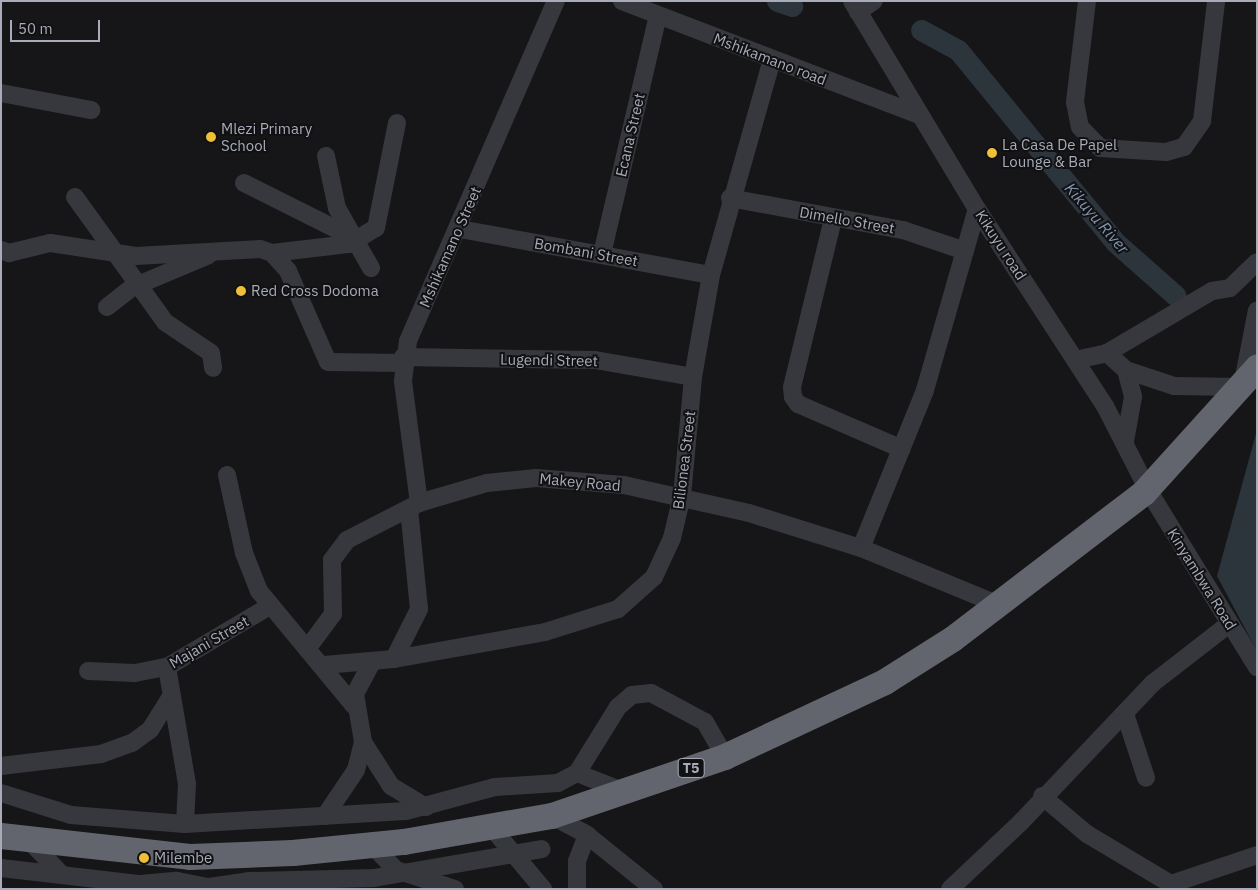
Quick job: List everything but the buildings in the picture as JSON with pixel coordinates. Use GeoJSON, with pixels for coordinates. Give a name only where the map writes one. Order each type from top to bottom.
{"type":"FeatureCollection","features":[{"type":"Feature","properties":{"kind":"highway","name":"T5"},"geometry":{"type":"LineString","coordinates":[[1,836],[99,850],[208,856],[372,845],[492,828],[552,816],[620,790],[725,757],[885,682],[999,604],[1148,490],[1249,378]]}},
{"type":"Feature","properties":{"kind":"street","name":"Mshikamano Street"},"geometry":{"type":"LineString","coordinates":[[403,360],[556,1]]}},
{"type":"Feature","properties":{"kind":"street","name":"Mshikamano road"},"geometry":{"type":"LineString","coordinates":[[622,1],[919,115]]}},
{"type":"Feature","properties":{"kind":"street"},"geometry":{"type":"LineString","coordinates":[[855,6],[874,1]]}},
{"type":"Feature","properties":{"kind":"street"},"geometry":{"type":"LineString","coordinates":[[1087,1],[1075,102],[1080,127],[1100,148],[1166,152],[1184,147],[1202,121],[1216,1]]}},
{"type":"Feature","properties":{"kind":"street","name":"Kikuyu road"},"geometry":{"type":"LineString","coordinates":[[855,6],[919,115],[1125,441],[1148,490]]}},
{"type":"Feature","properties":{"kind":"street","name":"Ecana Street"},"geometry":{"type":"LineString","coordinates":[[602,254],[658,15]]}},
{"type":"Feature","properties":{"kind":"street","name":"Bilionea Street"},"geometry":{"type":"LineString","coordinates":[[324,665],[394,659],[545,632],[618,609],[654,576],[672,538],[682,496],[693,377],[711,275],[730,198],[772,60]]}},
{"type":"Feature","properties":{"kind":"street"},"geometry":{"type":"LineString","coordinates":[[1,93],[91,110]]}},
{"type":"Feature","properties":{"kind":"street"},"geometry":{"type":"LineString","coordinates":[[1,250],[9,253],[50,243],[117,256],[260,249],[272,253],[329,248],[356,239],[376,228],[397,123]]}},
{"type":"Feature","properties":{"kind":"street"},"geometry":{"type":"LineString","coordinates":[[326,156],[337,208],[371,268]]}},
{"type":"Feature","properties":{"kind":"street"},"geometry":{"type":"LineString","coordinates":[[244,183],[356,239]]}},
{"type":"Feature","properties":{"kind":"street"},"geometry":{"type":"LineString","coordinates":[[75,197],[165,322],[211,353],[213,368]]}},
{"type":"Feature","properties":{"kind":"street","name":"Dimello Street"},"geometry":{"type":"LineString","coordinates":[[730,198],[833,219],[903,230],[962,250]]}},
{"type":"Feature","properties":{"kind":"street"},"geometry":{"type":"LineString","coordinates":[[860,548],[902,449],[949,320],[962,250],[978,209]]}},
{"type":"Feature","properties":{"kind":"street"},"geometry":{"type":"LineString","coordinates":[[833,219],[792,387],[793,397],[798,404],[902,449]]}},
{"type":"Feature","properties":{"kind":"street","name":"Bombani Street"},"geometry":{"type":"LineString","coordinates":[[460,229],[711,275]]}},
{"type":"Feature","properties":{"kind":"street"},"geometry":{"type":"LineString","coordinates":[[107,307],[139,284],[226,250]]}},
{"type":"Feature","properties":{"kind":"street","name":"Lugendi Street"},"geometry":{"type":"LineString","coordinates":[[272,253],[288,271],[328,362],[595,360],[693,377]]}},
{"type":"Feature","properties":{"kind":"street"},"geometry":{"type":"LineString","coordinates":[[1075,360],[1107,353],[1212,291],[1236,284],[1257,262]]}},
{"type":"Feature","properties":{"kind":"street"},"geometry":{"type":"LineString","coordinates":[[1107,353],[1126,370],[1174,386],[1249,378],[1257,310]]}},
{"type":"Feature","properties":{"kind":"street"},"geometry":{"type":"LineString","coordinates":[[394,659],[419,609],[414,506],[403,360]]}},
{"type":"Feature","properties":{"kind":"street"},"geometry":{"type":"LineString","coordinates":[[1125,441],[1133,397],[1126,370]]}},
{"type":"Feature","properties":{"kind":"street"},"geometry":{"type":"LineString","coordinates":[[227,475],[244,553],[268,607],[324,665],[354,706],[363,742],[392,786],[426,807]]}},
{"type":"Feature","properties":{"kind":"street","name":"Makey Road"},"geometry":{"type":"LineString","coordinates":[[307,649],[333,614],[332,560],[337,548],[414,506],[487,482],[554,477],[682,496],[860,548],[999,604]]}},
{"type":"Feature","properties":{"kind":"street","name":"Kinyambwa Road"},"geometry":{"type":"LineString","coordinates":[[1148,490],[1257,667]]}},
{"type":"Feature","properties":{"kind":"street","name":"Majani Street"},"geometry":{"type":"LineString","coordinates":[[88,671],[135,674],[167,667],[268,607]]}},
{"type":"Feature","properties":{"kind":"street"},"geometry":{"type":"LineString","coordinates":[[950,889],[1022,822],[1042,796],[1125,714],[1153,683],[1229,624]]}},
{"type":"Feature","properties":{"kind":"street"},"geometry":{"type":"LineString","coordinates":[[354,706],[372,662]]}},
{"type":"Feature","properties":{"kind":"street"},"geometry":{"type":"LineString","coordinates":[[167,667],[187,784],[185,824]]}},
{"type":"Feature","properties":{"kind":"street"},"geometry":{"type":"LineString","coordinates":[[1,793],[71,815],[185,824],[325,816],[426,807],[495,787],[558,783],[577,773],[618,707],[632,695],[651,693],[705,722],[725,757]]}},
{"type":"Feature","properties":{"kind":"street"},"geometry":{"type":"LineString","coordinates":[[1,766],[100,754],[132,743],[150,730],[171,697]]}},
{"type":"Feature","properties":{"kind":"street"},"geometry":{"type":"LineString","coordinates":[[1125,714],[1146,778]]}},
{"type":"Feature","properties":{"kind":"street"},"geometry":{"type":"LineString","coordinates":[[325,816],[356,770],[363,742]]}},
{"type":"Feature","properties":{"kind":"street"},"geometry":{"type":"LineString","coordinates":[[577,773],[620,790]]}},
{"type":"Feature","properties":{"kind":"street"},"geometry":{"type":"LineString","coordinates":[[1042,796],[1093,838],[1170,886],[1257,855]]}},
{"type":"Feature","properties":{"kind":"street"},"geometry":{"type":"LineString","coordinates":[[552,816],[587,835],[654,889]]}},
{"type":"Feature","properties":{"kind":"street"},"geometry":{"type":"LineString","coordinates":[[492,828],[517,854],[543,889]]}},
{"type":"Feature","properties":{"kind":"street"},"geometry":{"type":"LineString","coordinates":[[577,889],[577,861],[587,835]]}},
{"type":"Feature","properties":{"kind":"street"},"geometry":{"type":"LineString","coordinates":[[28,839],[61,874]]}},
{"type":"Feature","properties":{"kind":"street"},"geometry":{"type":"LineString","coordinates":[[372,845],[382,861],[404,874],[442,881],[456,889]]}},
{"type":"Feature","properties":{"kind":"street"},"geometry":{"type":"LineString","coordinates":[[1,868],[209,887],[249,880],[289,885],[320,885],[404,874],[542,849]]}},
{"type":"Feature","properties":{"kind":"street"},"geometry":{"type":"LineString","coordinates":[[208,856],[249,880]]}},
{"type":"Feature","properties":{"kind":"shaded area"},"geometry":{"type":"Polygon","coordinates":[[[1257,430],[1257,651],[1217,576],[1257,430]]]}},
{"type":"Feature","properties":{"kind":"waterway","name":"Kikuyu River"},"geometry":{"type":"LineString","coordinates":[[777,1],[792,6]]}},
{"type":"Feature","properties":{"kind":"waterway","name":"Kikuyu River"},"geometry":{"type":"LineString","coordinates":[[921,30],[958,50],[1115,242],[1176,296]]}},
{"type":"Feature","properties":{"kind":"place","name":"Mlezi Primary School"},"geometry":{"type":"Point","coordinates":[211,137]}},
{"type":"Feature","properties":{"kind":"place","name":"La Casa De Papel Lounge & Bar"},"geometry":{"type":"Point","coordinates":[992,153]}},
{"type":"Feature","properties":{"kind":"place","name":"Red Cross Dodoma"},"geometry":{"type":"Point","coordinates":[241,291]}},
{"type":"Feature","properties":{"kind":"place","name":"Milembe"},"geometry":{"type":"Point","coordinates":[144,858]}}]}
